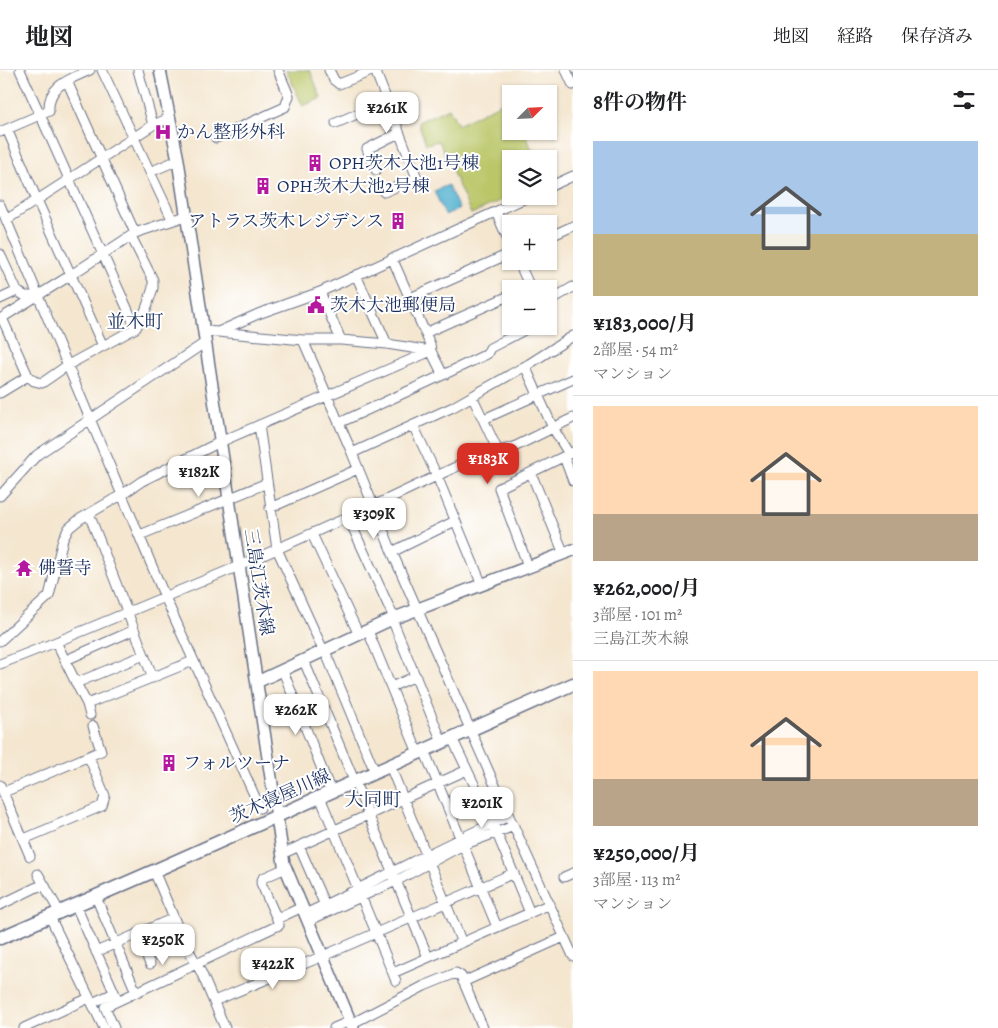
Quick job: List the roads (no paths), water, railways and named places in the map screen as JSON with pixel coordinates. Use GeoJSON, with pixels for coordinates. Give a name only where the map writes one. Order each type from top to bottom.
{"type":"FeatureCollection","features":[{"type":"Feature","properties":{"kind":"main road","name":"三島江茨木線"},"geometry":{"type":"LineString","coordinates":[[160,70],[178,160],[282,854],[286,868],[351,1024]]}},
{"type":"Feature","properties":{"kind":"main road"},"geometry":{"type":"LineString","coordinates":[[257,682],[393,619],[568,552]]}},
{"type":"Feature","properties":{"kind":"main road","name":"茨木寝屋川線"},"geometry":{"type":"LineString","coordinates":[[0,938],[76,906],[573,684]]}},
{"type":"Feature","properties":{"kind":"street"},"geometry":{"type":"LineString","coordinates":[[20,70],[136,328]]}},
{"type":"Feature","properties":{"kind":"street"},"geometry":{"type":"LineString","coordinates":[[90,70],[67,80],[56,88],[49,98],[49,111],[4,131],[104,346]]}},
{"type":"Feature","properties":{"kind":"street"},"geometry":{"type":"LineString","coordinates":[[102,70],[172,219]]}},
{"type":"Feature","properties":{"kind":"street"},"geometry":{"type":"LineString","coordinates":[[138,70],[153,125]]}},
{"type":"Feature","properties":{"kind":"street"},"geometry":{"type":"LineString","coordinates":[[216,138],[285,107],[289,96],[278,70]]}},
{"type":"Feature","properties":{"kind":"street"},"geometry":{"type":"LineString","coordinates":[[329,70],[334,80],[339,84],[369,71],[387,101],[417,178],[384,192]]}},
{"type":"Feature","properties":{"kind":"street"},"geometry":{"type":"LineString","coordinates":[[566,70],[573,84]]}},
{"type":"Feature","properties":{"kind":"street"},"geometry":{"type":"LineString","coordinates":[[67,80],[102,159],[133,235],[153,280],[153,288],[146,309],[136,328],[68,365],[42,383],[34,381],[28,376],[1,318],[71,276],[133,235],[172,219],[186,216]]}},
{"type":"Feature","properties":{"kind":"street"},"geometry":{"type":"LineString","coordinates":[[336,123],[387,101]]}},
{"type":"Feature","properties":{"kind":"street"},"geometry":{"type":"LineString","coordinates":[[6,220],[153,125],[170,118]]}},
{"type":"Feature","properties":{"kind":"street"},"geometry":{"type":"LineString","coordinates":[[376,170],[367,149],[400,133]]}},
{"type":"Feature","properties":{"kind":"street"},"geometry":{"type":"LineString","coordinates":[[150,172],[178,160]]}},
{"type":"Feature","properties":{"kind":"street"},"geometry":{"type":"LineString","coordinates":[[557,184],[573,176]]}},
{"type":"Feature","properties":{"kind":"street"},"geometry":{"type":"LineString","coordinates":[[0,205],[165,597],[260,808]]}},
{"type":"Feature","properties":{"kind":"street"},"geometry":{"type":"LineString","coordinates":[[0,496],[37,455],[90,421],[205,336],[258,314],[320,292],[511,205]]}},
{"type":"Feature","properties":{"kind":"street"},"geometry":{"type":"LineString","coordinates":[[496,212],[502,226]]}},
{"type":"Feature","properties":{"kind":"street"},"geometry":{"type":"LineString","coordinates":[[557,233],[573,226]]}},
{"type":"Feature","properties":{"kind":"street"},"geometry":{"type":"LineString","coordinates":[[0,254],[3,268],[17,291],[25,296],[37,296]]}},
{"type":"Feature","properties":{"kind":"street"},"geometry":{"type":"LineString","coordinates":[[410,298],[502,257]]}},
{"type":"Feature","properties":{"kind":"street"},"geometry":{"type":"LineString","coordinates":[[392,258],[443,375]]}},
{"type":"Feature","properties":{"kind":"street"},"geometry":{"type":"LineString","coordinates":[[356,276],[387,344]]}},
{"type":"Feature","properties":{"kind":"street"},"geometry":{"type":"LineString","coordinates":[[557,297],[573,288]]}},
{"type":"Feature","properties":{"kind":"street"},"geometry":{"type":"LineString","coordinates":[[0,299],[17,291]]}},
{"type":"Feature","properties":{"kind":"street"},"geometry":{"type":"LineString","coordinates":[[320,292],[341,340]]}},
{"type":"Feature","properties":{"kind":"street"},"geometry":{"type":"LineString","coordinates":[[425,333],[502,299]]}},
{"type":"Feature","properties":{"kind":"street"},"geometry":{"type":"LineString","coordinates":[[218,332],[303,340],[341,340],[387,344],[431,351]]}},
{"type":"Feature","properties":{"kind":"street"},"geometry":{"type":"LineString","coordinates":[[338,423],[487,354],[490,348],[515,335]]}},
{"type":"Feature","properties":{"kind":"street"},"geometry":{"type":"LineString","coordinates":[[303,340],[392,552],[573,956]]}},
{"type":"Feature","properties":{"kind":"street"},"geometry":{"type":"LineString","coordinates":[[352,453],[472,396],[571,340]]}},
{"type":"Feature","properties":{"kind":"street"},"geometry":{"type":"LineString","coordinates":[[0,641],[49,596],[63,539],[69,528],[89,514],[142,481],[220,442],[431,351]]}},
{"type":"Feature","properties":{"kind":"street"},"geometry":{"type":"LineString","coordinates":[[525,366],[553,428],[569,455],[573,481]]}},
{"type":"Feature","properties":{"kind":"street"},"geometry":{"type":"LineString","coordinates":[[0,393],[28,376]]}},
{"type":"Feature","properties":{"kind":"street"},"geometry":{"type":"LineString","coordinates":[[484,419],[573,379]]}},
{"type":"Feature","properties":{"kind":"street"},"geometry":{"type":"LineString","coordinates":[[472,396],[498,451]]}},
{"type":"Feature","properties":{"kind":"street"},"geometry":{"type":"LineString","coordinates":[[0,664],[239,566],[374,506],[479,456],[514,447],[573,418]]}},
{"type":"Feature","properties":{"kind":"street"},"geometry":{"type":"LineString","coordinates":[[259,425],[277,549],[325,651],[375,772]]}},
{"type":"Feature","properties":{"kind":"street"},"geometry":{"type":"LineString","coordinates":[[413,425],[437,476],[482,584]]}},
{"type":"Feature","properties":{"kind":"street"},"geometry":{"type":"LineString","coordinates":[[528,566],[499,488],[569,455]]}},
{"type":"Feature","properties":{"kind":"street"},"geometry":{"type":"LineString","coordinates":[[270,508],[358,469]]}},
{"type":"Feature","properties":{"kind":"street"},"geometry":{"type":"LineString","coordinates":[[531,473],[568,552]]}},
{"type":"Feature","properties":{"kind":"street"},"geometry":{"type":"LineString","coordinates":[[140,536],[267,482]]}},
{"type":"Feature","properties":{"kind":"street"},"geometry":{"type":"LineString","coordinates":[[89,514],[153,678]]}},
{"type":"Feature","properties":{"kind":"street"},"geometry":{"type":"LineString","coordinates":[[348,517],[416,676],[447,740],[467,770],[530,913]]}},
{"type":"Feature","properties":{"kind":"street"},"geometry":{"type":"LineString","coordinates":[[392,552],[455,521]]}},
{"type":"Feature","properties":{"kind":"street"},"geometry":{"type":"LineString","coordinates":[[312,534],[391,687],[438,784],[497,927]]}},
{"type":"Feature","properties":{"kind":"street"},"geometry":{"type":"LineString","coordinates":[[66,660],[134,630]]}},
{"type":"Feature","properties":{"kind":"street"},"geometry":{"type":"LineString","coordinates":[[56,642],[87,704],[90,714]]}},
{"type":"Feature","properties":{"kind":"street"},"geometry":{"type":"LineString","coordinates":[[76,683],[144,655]]}},
{"type":"Feature","properties":{"kind":"street"},"geometry":{"type":"LineString","coordinates":[[87,704],[193,661]]}},
{"type":"Feature","properties":{"kind":"street"},"geometry":{"type":"LineString","coordinates":[[304,661],[428,957]]}},
{"type":"Feature","properties":{"kind":"street"},"geometry":{"type":"LineString","coordinates":[[283,671],[325,794],[334,831],[394,977],[428,957],[550,904]]}},
{"type":"Feature","properties":{"kind":"street"},"geometry":{"type":"LineString","coordinates":[[391,687],[416,676]]}},
{"type":"Feature","properties":{"kind":"street"},"geometry":{"type":"LineString","coordinates":[[30,856],[2,788],[101,752],[94,726]]}},
{"type":"Feature","properties":{"kind":"street"},"geometry":{"type":"LineString","coordinates":[[24,839],[102,806],[105,796],[88,757]]}},
{"type":"Feature","properties":{"kind":"street"},"geometry":{"type":"LineString","coordinates":[[390,766],[462,942]]}},
{"type":"Feature","properties":{"kind":"street"},"geometry":{"type":"LineString","coordinates":[[282,854],[467,770]]}},
{"type":"Feature","properties":{"kind":"street"},"geometry":{"type":"LineString","coordinates":[[277,919],[327,908],[360,894],[462,842],[494,828],[509,816]]}},
{"type":"Feature","properties":{"kind":"street"},"geometry":{"type":"LineString","coordinates":[[494,828],[514,826]]}},
{"type":"Feature","properties":{"kind":"street"},"geometry":{"type":"LineString","coordinates":[[299,846],[327,908]]}},
{"type":"Feature","properties":{"kind":"street"},"geometry":{"type":"LineString","coordinates":[[24,1028],[91,1001],[136,992],[279,925],[261,882],[263,878],[286,868]]}},
{"type":"Feature","properties":{"kind":"street"},"geometry":{"type":"LineString","coordinates":[[154,871],[184,942],[196,963],[225,1028]]}},
{"type":"Feature","properties":{"kind":"street"},"geometry":{"type":"LineString","coordinates":[[214,1001],[514,873]]}},
{"type":"Feature","properties":{"kind":"street"},"geometry":{"type":"LineString","coordinates":[[38,874],[45,885],[55,915],[104,1028]]}},
{"type":"Feature","properties":{"kind":"street"},"geometry":{"type":"LineString","coordinates":[[0,905],[45,885]]}},
{"type":"Feature","properties":{"kind":"street"},"geometry":{"type":"LineString","coordinates":[[96,897],[136,992]]}},
{"type":"Feature","properties":{"kind":"street"},"geometry":{"type":"LineString","coordinates":[[76,906],[116,997]]}},
{"type":"Feature","properties":{"kind":"street"},"geometry":{"type":"LineString","coordinates":[[96,952],[174,918]]}},
{"type":"Feature","properties":{"kind":"street"},"geometry":{"type":"LineString","coordinates":[[137,934],[150,964]]}},
{"type":"Feature","properties":{"kind":"street"},"geometry":{"type":"LineString","coordinates":[[463,982],[564,938]]}},
{"type":"Feature","properties":{"kind":"street"},"geometry":{"type":"LineString","coordinates":[[334,1028],[351,1024],[424,986],[456,973],[461,976],[483,1028]]}},
{"type":"Feature","properties":{"kind":"street"},"geometry":{"type":"LineString","coordinates":[[114,1028],[105,1007],[116,997]]}},
{"type":"Feature","properties":{"kind":"water"},"geometry":{"type":"Polygon","coordinates":[[[448,185],[459,209],[445,215],[434,191],[448,185]]]}},
{"type":"Feature","properties":{"kind":"place","name":"かん整形外科"},"geometry":{"type":"Point","coordinates":[163,132]}},
{"type":"Feature","properties":{"kind":"place","name":"OPH茨木大池1号棟"},"geometry":{"type":"Point","coordinates":[315,163]}},
{"type":"Feature","properties":{"kind":"place","name":"OPH茨木大池2号棟"},"geometry":{"type":"Point","coordinates":[263,186]}},
{"type":"Feature","properties":{"kind":"place","name":"アトラス茨木レジデンス"},"geometry":{"type":"Point","coordinates":[398,221]}},
{"type":"Feature","properties":{"kind":"place","name":"茨木大池郵便局"},"geometry":{"type":"Point","coordinates":[316,305]}},
{"type":"Feature","properties":{"kind":"place","name":"佛誓寺"},"geometry":{"type":"Point","coordinates":[24,568]}},
{"type":"Feature","properties":{"kind":"place","name":"フォルツーナ"},"geometry":{"type":"Point","coordinates":[169,763]}},
{"type":"Feature","properties":{"kind":"district","name":"並木町"},"geometry":{"type":"Point","coordinates":[135,322]}},
{"type":"Feature","properties":{"kind":"district","name":"大同町"},"geometry":{"type":"Point","coordinates":[373,800]}}]}
